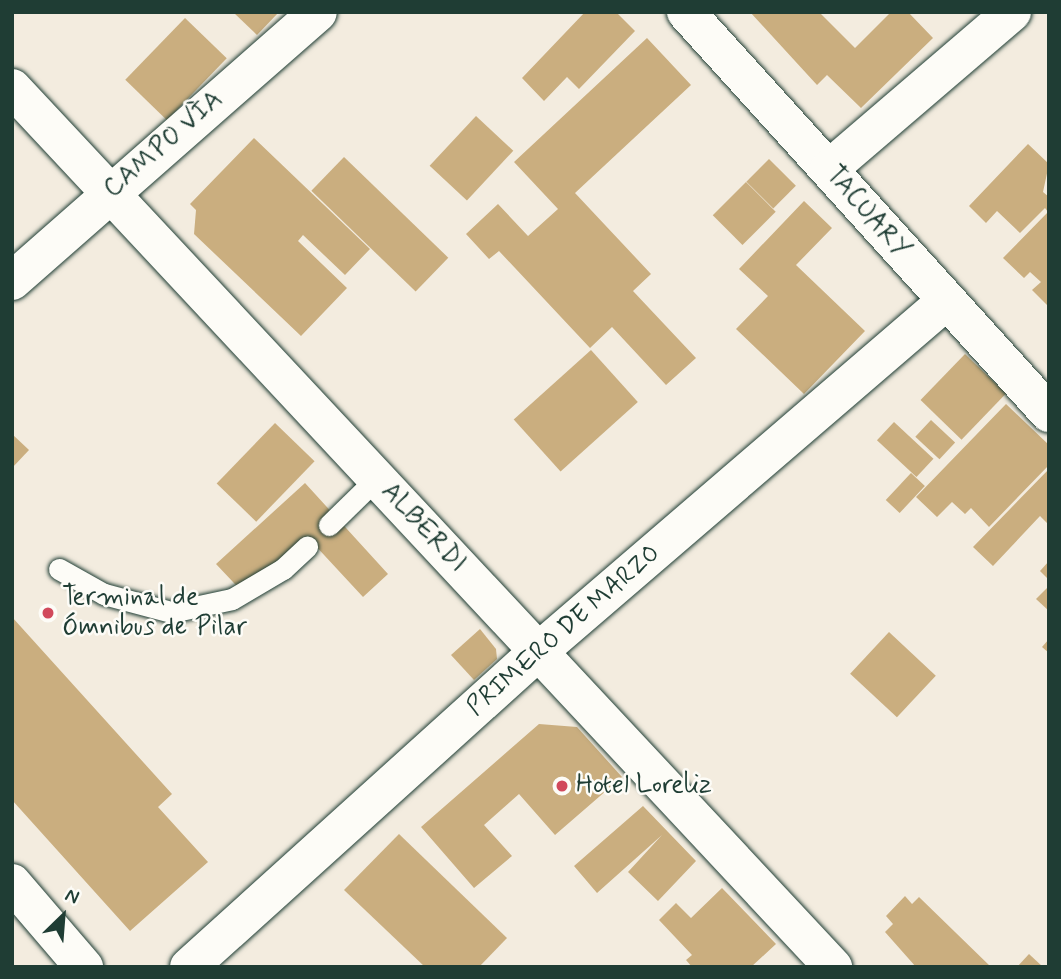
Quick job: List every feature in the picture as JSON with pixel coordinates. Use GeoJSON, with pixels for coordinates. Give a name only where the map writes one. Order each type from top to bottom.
{"type":"FeatureCollection","features":[{"type":"Feature","properties":{"kind":"street","name":"CAMPO VÌA"},"geometry":{"type":"LineString","coordinates":[[12,281],[111,190],[318,12]]}},
{"type":"Feature","properties":{"kind":"street","name":"TACUARY"},"geometry":{"type":"LineString","coordinates":[[686,12],[945,302],[1049,412]]}},
{"type":"Feature","properties":{"kind":"street"},"geometry":{"type":"LineString","coordinates":[[829,169],[1012,12]]}},
{"type":"Feature","properties":{"kind":"street","name":"ALBERDI"},"geometry":{"type":"LineString","coordinates":[[12,88],[111,190],[833,967]]}},
{"type":"Feature","properties":{"kind":"street","name":"PRIMERO DE MARZO"},"geometry":{"type":"LineString","coordinates":[[189,967],[538,652],[945,302]]}},
{"type":"Feature","properties":{"kind":"street"},"geometry":{"type":"LineString","coordinates":[[12,883],[83,967]]}},
{"type":"Feature","properties":{"kind":"lane"},"geometry":{"type":"LineString","coordinates":[[329,525],[377,478]]}},
{"type":"Feature","properties":{"kind":"lane"},"geometry":{"type":"LineString","coordinates":[[59,569],[104,594],[171,612],[232,599],[283,569],[307,547]]}},
{"type":"Feature","properties":{"kind":"building"},"geometry":{"type":"Polygon","coordinates":[[[233,12],[279,12],[257,35],[233,12]]]}},
{"type":"Feature","properties":{"kind":"building"},"geometry":{"type":"Polygon","coordinates":[[[585,12],[616,12],[635,31],[579,89],[567,77],[544,101],[522,78],[585,12]]]}},
{"type":"Feature","properties":{"kind":"building"},"geometry":{"type":"Polygon","coordinates":[[[750,12],[819,12],[855,48],[891,12],[908,12],[933,38],[861,108],[827,75],[817,85],[750,12]]]}},
{"type":"Feature","properties":{"kind":"building"},"geometry":{"type":"Polygon","coordinates":[[[185,18],[227,58],[167,120],[125,80],[185,18]]]}},
{"type":"Feature","properties":{"kind":"building"},"geometry":{"type":"Polygon","coordinates":[[[647,38],[691,85],[575,193],[651,274],[633,291],[696,358],[666,385],[612,327],[590,348],[499,251],[489,259],[466,234],[498,204],[528,236],[558,209],[514,162],[647,38]]]}},
{"type":"Feature","properties":{"kind":"building"},"geometry":{"type":"Polygon","coordinates":[[[476,116],[513,151],[467,201],[430,166],[476,116]]]}},
{"type":"Feature","properties":{"kind":"building"},"geometry":{"type":"Polygon","coordinates":[[[254,138],[370,249],[345,275],[303,235],[298,241],[347,288],[301,336],[194,234],[196,210],[190,204],[254,138]]]}},
{"type":"Feature","properties":{"kind":"building"},"geometry":{"type":"Polygon","coordinates":[[[1028,144],[1049,164],[1043,192],[1049,197],[1049,307],[1032,290],[1041,282],[1030,272],[1024,278],[1003,258],[1048,212],[1045,208],[1020,233],[997,211],[986,223],[969,206],[1028,144]]]}},
{"type":"Feature","properties":{"kind":"building"},"geometry":{"type":"Polygon","coordinates":[[[344,157],[448,258],[416,292],[311,191],[344,157]]]}},
{"type":"Feature","properties":{"kind":"building"},"geometry":{"type":"Polygon","coordinates":[[[769,159],[796,186],[773,208],[746,182],[769,159]]]}},
{"type":"Feature","properties":{"kind":"building"},"geometry":{"type":"Polygon","coordinates":[[[746,182],[776,212],[742,245],[713,215],[746,182]]]}},
{"type":"Feature","properties":{"kind":"building"},"geometry":{"type":"Polygon","coordinates":[[[804,201],[832,228],[796,265],[865,331],[804,394],[736,329],[768,296],[739,269],[804,201]]]}},
{"type":"Feature","properties":{"kind":"building"},"geometry":{"type":"Polygon","coordinates":[[[591,350],[638,402],[561,472],[514,420],[591,350]]]}},
{"type":"Feature","properties":{"kind":"building"},"geometry":{"type":"Polygon","coordinates":[[[965,354],[1006,394],[962,440],[921,400],[965,354]]]}},
{"type":"Feature","properties":{"kind":"building"},"geometry":{"type":"Polygon","coordinates":[[[1006,404],[1049,445],[1049,465],[989,527],[971,508],[965,514],[952,502],[937,517],[916,497],[1006,404]]]}},
{"type":"Feature","properties":{"kind":"building"},"geometry":{"type":"Polygon","coordinates":[[[931,420],[955,443],[939,459],[915,437],[931,420]]]}},
{"type":"Feature","properties":{"kind":"building"},"geometry":{"type":"Polygon","coordinates":[[[894,422],[933,459],[916,477],[877,440],[894,422]]]}},
{"type":"Feature","properties":{"kind":"building"},"geometry":{"type":"Polygon","coordinates":[[[275,423],[315,461],[256,522],[217,483],[275,423]]]}},
{"type":"Feature","properties":{"kind":"building"},"geometry":{"type":"Polygon","coordinates":[[[12,434],[29,450],[12,468],[12,434]]]}},
{"type":"Feature","properties":{"kind":"building"},"geometry":{"type":"Polygon","coordinates":[[[1049,469],[1049,525],[1040,516],[993,566],[973,547],[1049,469]]]}},
{"type":"Feature","properties":{"kind":"building"},"geometry":{"type":"Polygon","coordinates":[[[911,473],[925,486],[900,513],[886,500],[911,473]]]}},
{"type":"Feature","properties":{"kind":"building"},"geometry":{"type":"Polygon","coordinates":[[[305,483],[388,574],[363,597],[312,542],[250,600],[216,564],[305,483]]]}},
{"type":"Feature","properties":{"kind":"building"},"geometry":{"type":"Polygon","coordinates":[[[1049,561],[1049,580],[1040,571],[1049,561]]]}},
{"type":"Feature","properties":{"kind":"building"},"geometry":{"type":"Polygon","coordinates":[[[1049,586],[1049,611],[1036,599],[1049,586]]]}},
{"type":"Feature","properties":{"kind":"building"},"geometry":{"type":"Polygon","coordinates":[[[12,617],[172,794],[158,807],[208,862],[130,931],[12,800],[12,617]]]}},
{"type":"Feature","properties":{"kind":"building"},"geometry":{"type":"Polygon","coordinates":[[[480,629],[496,649],[497,659],[474,680],[451,655],[480,629]]]}},
{"type":"Feature","properties":{"kind":"building"},"geometry":{"type":"Polygon","coordinates":[[[889,632],[936,676],[897,717],[850,674],[889,632]]]}},
{"type":"Feature","properties":{"kind":"building"},"geometry":{"type":"Polygon","coordinates":[[[1049,639],[1049,653],[1042,647],[1049,639]]]}},
{"type":"Feature","properties":{"kind":"building"},"geometry":{"type":"Polygon","coordinates":[[[539,724],[577,727],[622,777],[555,835],[519,794],[484,825],[512,856],[474,888],[421,827],[539,724]]]}},
{"type":"Feature","properties":{"kind":"building"},"geometry":{"type":"Polygon","coordinates":[[[643,806],[696,861],[658,901],[628,872],[662,835],[597,893],[574,866],[643,806]]]}},
{"type":"Feature","properties":{"kind":"building"},"geometry":{"type":"Polygon","coordinates":[[[399,834],[507,938],[479,967],[425,967],[344,890],[399,834]]]}},
{"type":"Feature","properties":{"kind":"building"},"geometry":{"type":"Polygon","coordinates":[[[722,888],[776,944],[751,967],[692,967],[686,960],[692,955],[659,920],[676,903],[691,918],[722,888]]]}},
{"type":"Feature","properties":{"kind":"building"},"geometry":{"type":"Polygon","coordinates":[[[905,896],[912,904],[919,897],[991,967],[916,967],[885,932],[893,924],[886,916],[905,896]]]}},
{"type":"Feature","properties":{"kind":"building"},"geometry":{"type":"Polygon","coordinates":[[[1029,954],[1043,967],[1017,967],[1029,954]]]}},
{"type":"Feature","properties":{"kind":"place","name":"Terminal de Ómnibus de Pilar"},"geometry":{"type":"Point","coordinates":[48,613]}},
{"type":"Feature","properties":{"kind":"place","name":"Hotel Loreliz"},"geometry":{"type":"Point","coordinates":[562,786]}}]}
